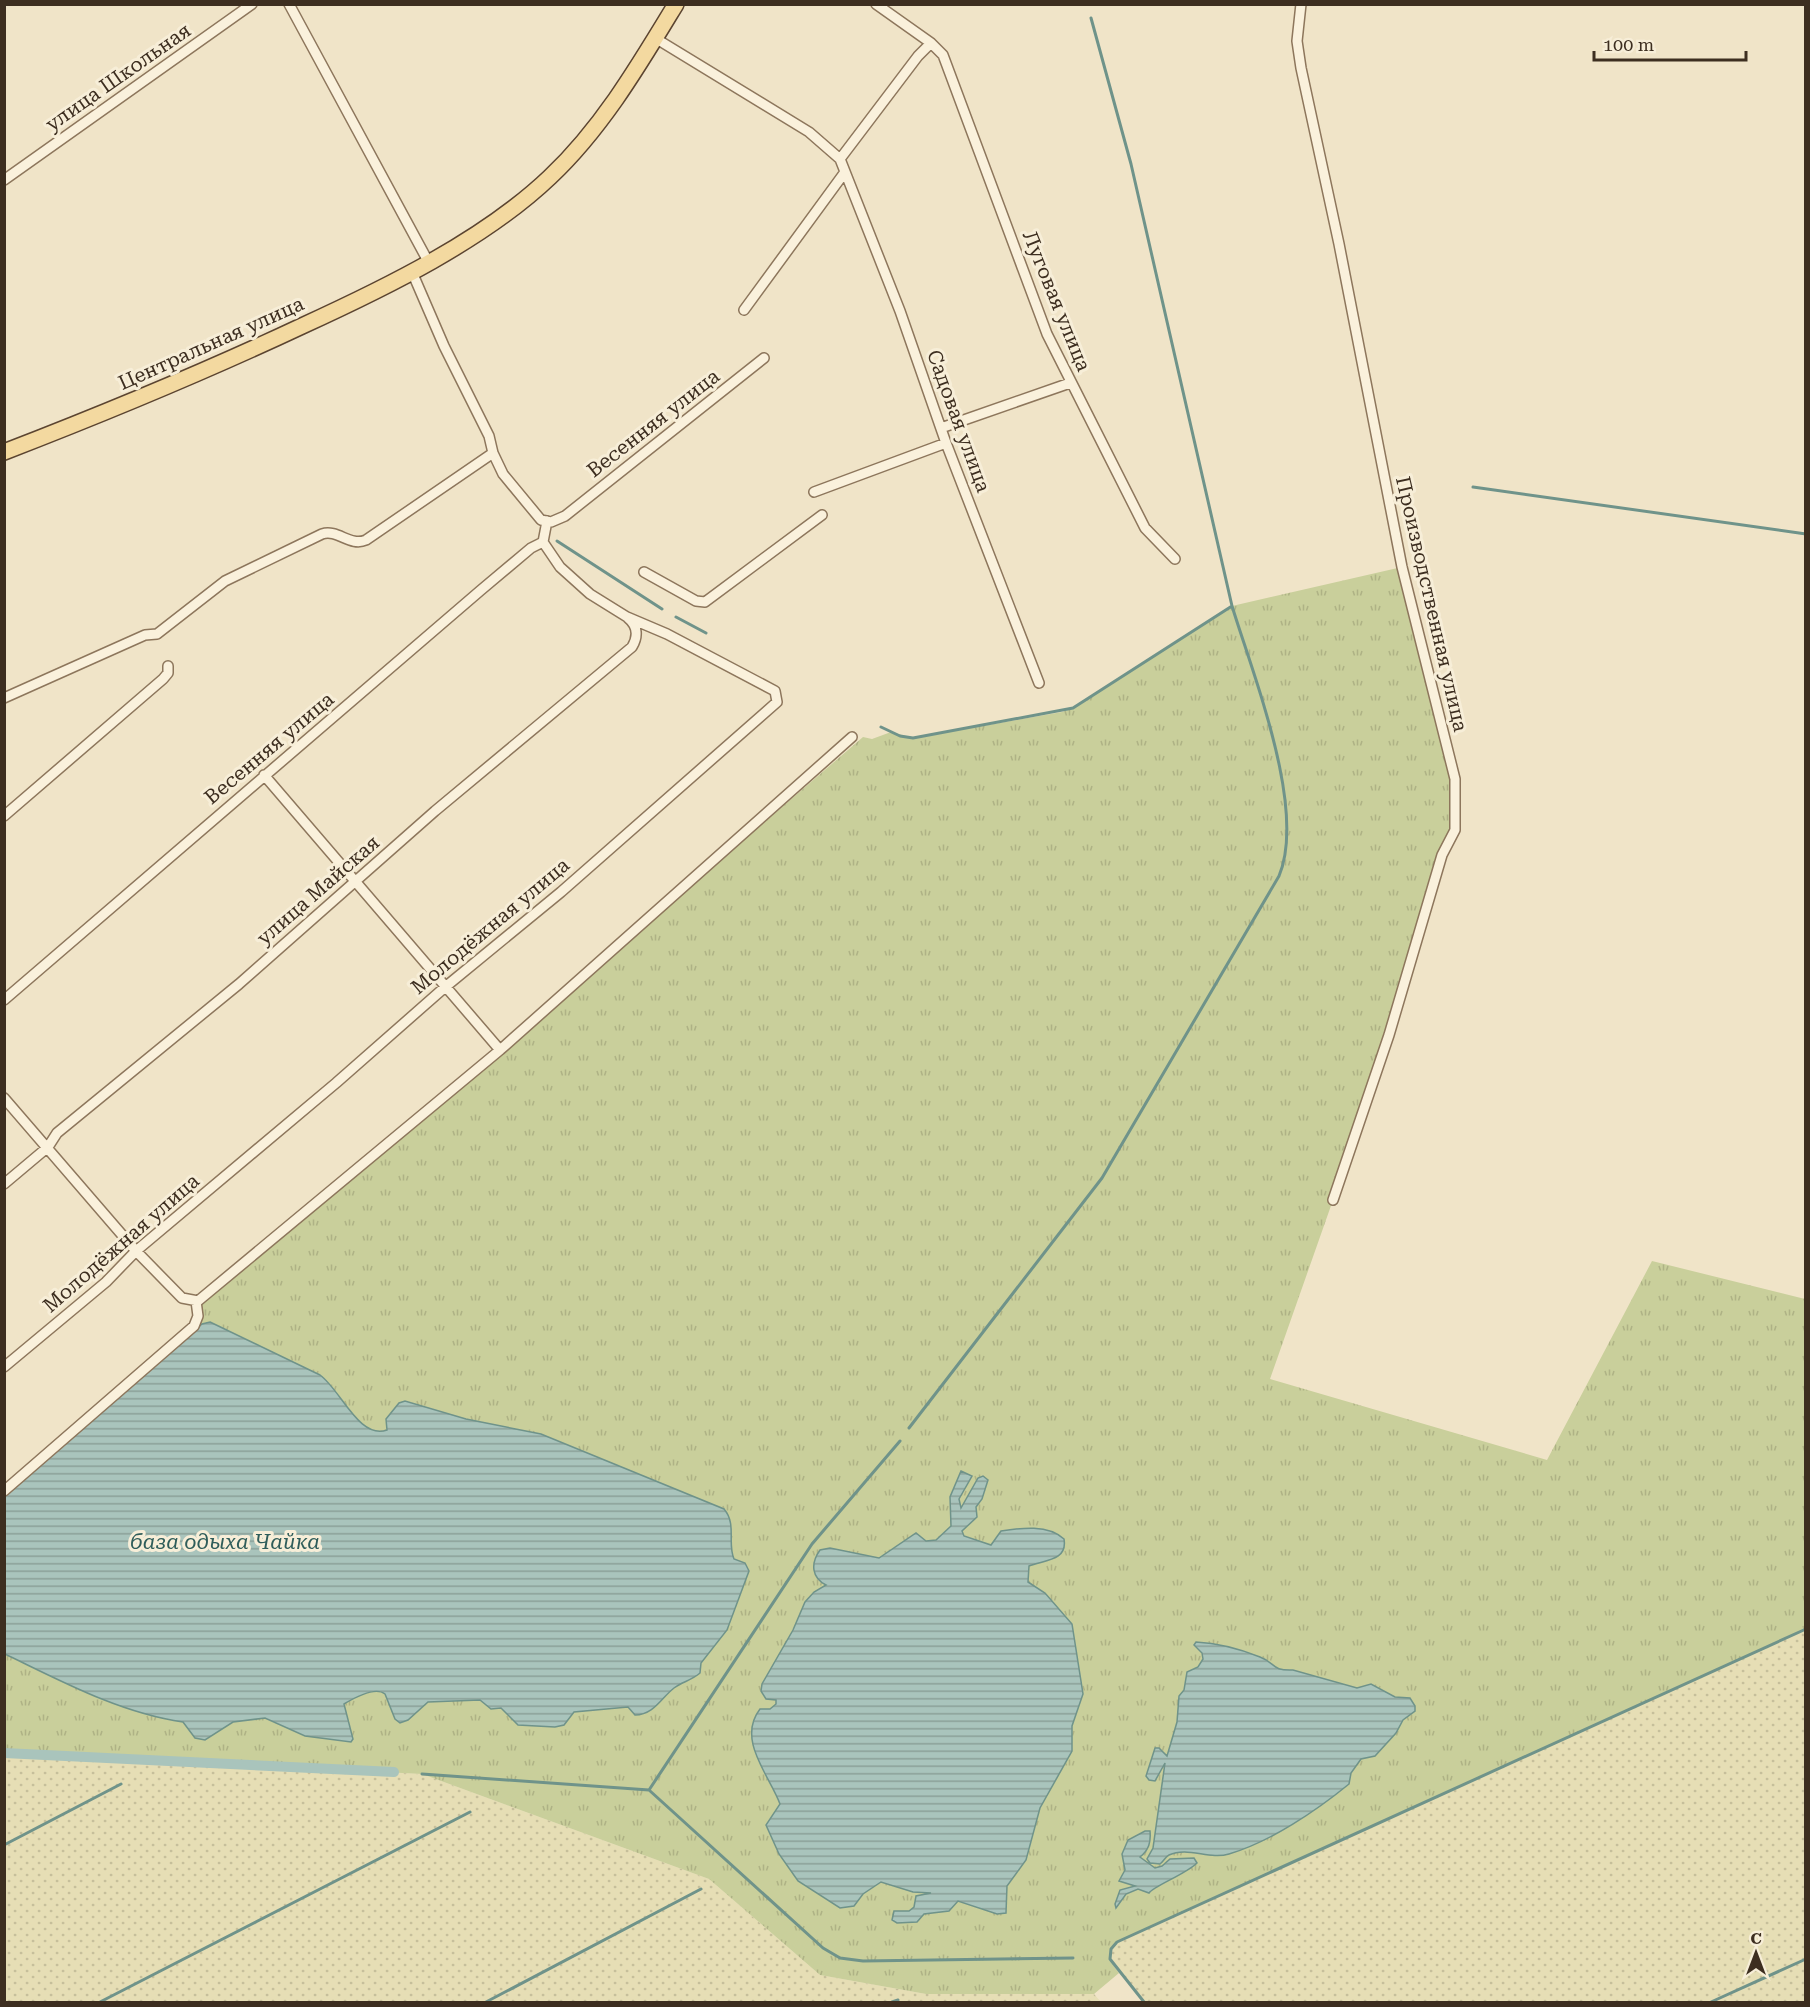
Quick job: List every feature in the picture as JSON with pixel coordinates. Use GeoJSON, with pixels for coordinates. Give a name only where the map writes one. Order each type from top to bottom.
{"type":"FeatureCollection","features":[{"type":"Feature","properties":{"kind":"main road","name":"Центральная улица"},"geometry":{"type":"LineString","coordinates":[[4,452],[114,409],[246,352],[378,291],[429,263],[504,213],[550,178],[587,138],[655,39],[676,4]]}},
{"type":"Feature","properties":{"kind":"street","name":"улица Школьная"},"geometry":{"type":"LineString","coordinates":[[4,180],[252,4]]}},
{"type":"Feature","properties":{"kind":"street"},"geometry":{"type":"LineString","coordinates":[[289,4],[429,263]]}},
{"type":"Feature","properties":{"kind":"street"},"geometry":{"type":"LineString","coordinates":[[655,39],[809,132],[840,159],[918,56],[932,43],[876,4]]}},
{"type":"Feature","properties":{"kind":"street","name":"Производственная улица"},"geometry":{"type":"LineString","coordinates":[[1301,4],[1297,41],[1301,68],[1339,244],[1402,567],[1455,779],[1457,800],[1455,830],[1442,855],[1389,1035],[1333,1200]]}},
{"type":"Feature","properties":{"kind":"street","name":"Луговая улица"},"geometry":{"type":"LineString","coordinates":[[932,43],[943,55],[1047,334],[1070,383],[1145,528],[1175,559]]}},
{"type":"Feature","properties":{"kind":"street","name":"Садовая улица"},"geometry":{"type":"LineString","coordinates":[[840,159],[900,311],[946,443],[1039,683]]}},
{"type":"Feature","properties":{"kind":"street"},"geometry":{"type":"LineString","coordinates":[[744,310],[845,172]]}},
{"type":"Feature","properties":{"kind":"street"},"geometry":{"type":"LineString","coordinates":[[412,272],[444,346],[489,436],[493,453],[503,474],[538,517],[548,521],[543,542]]}},
{"type":"Feature","properties":{"kind":"street","name":"Весенняя улица"},"geometry":{"type":"LineString","coordinates":[[548,521],[565,516],[764,358]]}},
{"type":"Feature","properties":{"kind":"street"},"geometry":{"type":"LineString","coordinates":[[941,428],[1070,383]]}},
{"type":"Feature","properties":{"kind":"street"},"geometry":{"type":"LineString","coordinates":[[814,492],[946,443]]}},
{"type":"Feature","properties":{"kind":"street"},"geometry":{"type":"LineString","coordinates":[[4,698],[145,635],[157,634],[225,581],[321,534],[332,533],[356,543],[366,540],[493,453]]}},
{"type":"Feature","properties":{"kind":"street"},"geometry":{"type":"LineString","coordinates":[[644,572],[696,601],[705,602],[822,515]]}},
{"type":"Feature","properties":{"kind":"street","name":"Весенняя улица"},"geometry":{"type":"LineString","coordinates":[[4,1000],[69,947],[264,775],[531,548],[543,542]]}},
{"type":"Feature","properties":{"kind":"street","name":"Молодёжная улица"},"geometry":{"type":"LineString","coordinates":[[4,1367],[106,1282],[136,1251],[336,1083],[444,988],[561,892],[777,702],[775,691],[668,634],[627,617],[576,583],[551,556],[543,542]]}},
{"type":"Feature","properties":{"kind":"street","name":"улица Майская"},"geometry":{"type":"LineString","coordinates":[[4,1184],[48,1147],[57,1132],[239,984],[355,881],[632,646],[636,630],[634,622],[627,617]]}},
{"type":"Feature","properties":{"kind":"street"},"geometry":{"type":"LineString","coordinates":[[4,816],[163,679],[168,673],[168,666]]}},
{"type":"Feature","properties":{"kind":"street"},"geometry":{"type":"LineString","coordinates":[[4,1098],[136,1251],[182,1298],[196,1301],[204,1299],[500,1050],[852,737]]}},
{"type":"Feature","properties":{"kind":"street"},"geometry":{"type":"LineString","coordinates":[[264,775],[444,988],[500,1050]]}},
{"type":"Feature","properties":{"kind":"street"},"geometry":{"type":"LineString","coordinates":[[4,1491],[194,1326],[198,1316],[196,1301]]}},
{"type":"Feature","properties":{"kind":"shaded area"},"geometry":{"type":"Polygon","coordinates":[[[1805,1629],[1805,2002],[1144,2002],[1110,1959],[1111,1949],[1123,1939],[1805,1629]]]}},
{"type":"Feature","properties":{"kind":"shaded area"},"geometry":{"type":"Polygon","coordinates":[[[4,1753],[422,1774],[709,1879],[820,1975],[926,1994],[1094,1994],[1101,2002],[5,2002],[4,1753]]]}},
{"type":"Feature","properties":{"kind":"green space"},"geometry":{"type":"Polygon","coordinates":[[[1402,567],[1457,800],[1447,842],[1333,1200],[1270,1379],[1547,1460],[1652,1261],[1805,1299],[1805,1629],[1117,1942],[1110,1954],[1112,1963],[1119,1973],[1094,1994],[926,1994],[820,1975],[709,1879],[422,1774],[5,1753],[4,1491],[194,1326],[196,1301],[500,1051],[863,737],[872,739],[891,732],[913,738],[1062,712],[1073,708],[1232,606],[1402,567]]]}},
{"type":"Feature","properties":{"kind":"water","name":"база одыха Чайка"},"geometry":{"type":"Polygon","coordinates":[[[210,1322],[320,1375],[359,1421],[368,1428],[377,1431],[387,1430],[386,1419],[399,1403],[405,1401],[466,1419],[541,1434],[724,1509],[730,1521],[734,1559],[745,1563],[749,1571],[727,1630],[701,1663],[700,1673],[674,1688],[653,1709],[642,1714],[635,1715],[628,1707],[574,1712],[564,1725],[555,1727],[518,1725],[501,1708],[491,1709],[480,1700],[428,1702],[408,1720],[400,1723],[395,1719],[385,1694],[376,1691],[344,1704],[353,1739],[351,1742],[305,1736],[265,1718],[233,1722],[205,1740],[195,1738],[183,1722],[160,1718],[114,1704],[5,1654],[4,1497],[202,1324],[210,1322]]]}},
{"type":"Feature","properties":{"kind":"water"},"geometry":{"type":"Polygon","coordinates":[[[961,1471],[972,1476],[959,1499],[961,1508],[978,1478],[983,1476],[988,1480],[982,1499],[976,1507],[977,1517],[962,1531],[964,1536],[991,1545],[1001,1531],[1034,1528],[1050,1531],[1064,1539],[1064,1547],[1058,1556],[1029,1566],[1028,1582],[1045,1593],[1072,1624],[1083,1694],[1072,1726],[1072,1751],[1040,1808],[1026,1860],[1007,1886],[1006,1913],[997,1914],[958,1901],[949,1911],[924,1914],[917,1922],[897,1923],[892,1920],[894,1911],[909,1911],[914,1907],[916,1896],[931,1893],[913,1892],[881,1882],[863,1894],[854,1906],[840,1908],[798,1881],[779,1854],[766,1825],[780,1804],[757,1758],[752,1733],[754,1721],[760,1709],[770,1709],[776,1704],[776,1700],[766,1699],[761,1691],[762,1684],[793,1630],[805,1602],[814,1592],[826,1585],[818,1579],[814,1570],[815,1560],[820,1550],[830,1548],[879,1558],[916,1533],[926,1541],[936,1540],[951,1526],[950,1497],[961,1471]]]}},
{"type":"Feature","properties":{"kind":"water"},"geometry":{"type":"Polygon","coordinates":[[[1196,1642],[1236,1649],[1265,1659],[1281,1669],[1293,1670],[1357,1688],[1371,1684],[1395,1697],[1410,1698],[1415,1711],[1403,1720],[1396,1733],[1375,1756],[1361,1759],[1351,1773],[1349,1784],[1322,1805],[1276,1834],[1229,1854],[1184,1852],[1168,1856],[1160,1864],[1150,1863],[1147,1859],[1153,1848],[1165,1763],[1155,1781],[1149,1780],[1146,1776],[1155,1748],[1159,1748],[1167,1756],[1177,1722],[1179,1696],[1184,1690],[1187,1672],[1198,1667],[1203,1659],[1202,1653],[1194,1645],[1196,1642]]]}},
{"type":"Feature","properties":{"kind":"water"},"geometry":{"type":"Polygon","coordinates":[[[1145,1831],[1150,1831],[1150,1842],[1146,1852],[1140,1857],[1155,1868],[1162,1866],[1170,1859],[1194,1858],[1197,1863],[1149,1893],[1138,1889],[1126,1894],[1116,1908],[1115,1904],[1120,1890],[1135,1886],[1119,1881],[1125,1870],[1122,1854],[1128,1840],[1145,1831]]]}},
{"type":"Feature","properties":{"kind":"waterway"},"geometry":{"type":"LineString","coordinates":[[1091,18],[1131,164],[1232,606]]}},
{"type":"Feature","properties":{"kind":"waterway"},"geometry":{"type":"LineString","coordinates":[[1473,487],[1806,534]]}},
{"type":"Feature","properties":{"kind":"waterway"},"geometry":{"type":"LineString","coordinates":[[557,541],[662,609]]}},
{"type":"Feature","properties":{"kind":"waterway"},"geometry":{"type":"LineString","coordinates":[[881,727],[900,736],[913,738],[1073,708],[1232,606],[1274,742],[1282,779],[1286,815],[1286,848],[1279,876],[1102,1178],[909,1428]]}},
{"type":"Feature","properties":{"kind":"waterway"},"geometry":{"type":"LineString","coordinates":[[676,617],[706,633]]}},
{"type":"Feature","properties":{"kind":"waterway"},"geometry":{"type":"LineString","coordinates":[[649,1790],[812,1544],[900,1441]]}},
{"type":"Feature","properties":{"kind":"waterway"},"geometry":{"type":"LineString","coordinates":[[1144,2002],[1110,1959],[1111,1949],[1117,1942],[1806,1629]]}},
{"type":"Feature","properties":{"kind":"waterway"},"geometry":{"type":"LineString","coordinates":[[4,1753],[394,1772]]}},
{"type":"Feature","properties":{"kind":"waterway"},"geometry":{"type":"LineString","coordinates":[[422,1774],[649,1790],[823,1948],[840,1958],[863,1961],[1073,1958]]}},
{"type":"Feature","properties":{"kind":"waterway"},"geometry":{"type":"LineString","coordinates":[[4,1845],[121,1784]]}},
{"type":"Feature","properties":{"kind":"waterway"},"geometry":{"type":"LineString","coordinates":[[100,2002],[470,1812]]}},
{"type":"Feature","properties":{"kind":"waterway"},"geometry":{"type":"LineString","coordinates":[[486,2002],[701,1889]]}},
{"type":"Feature","properties":{"kind":"waterway"},"geometry":{"type":"LineString","coordinates":[[1711,2002],[1806,1959]]}},
{"type":"Feature","properties":{"kind":"waterway"},"geometry":{"type":"LineString","coordinates":[[892,2002],[898,2000]]}}]}
